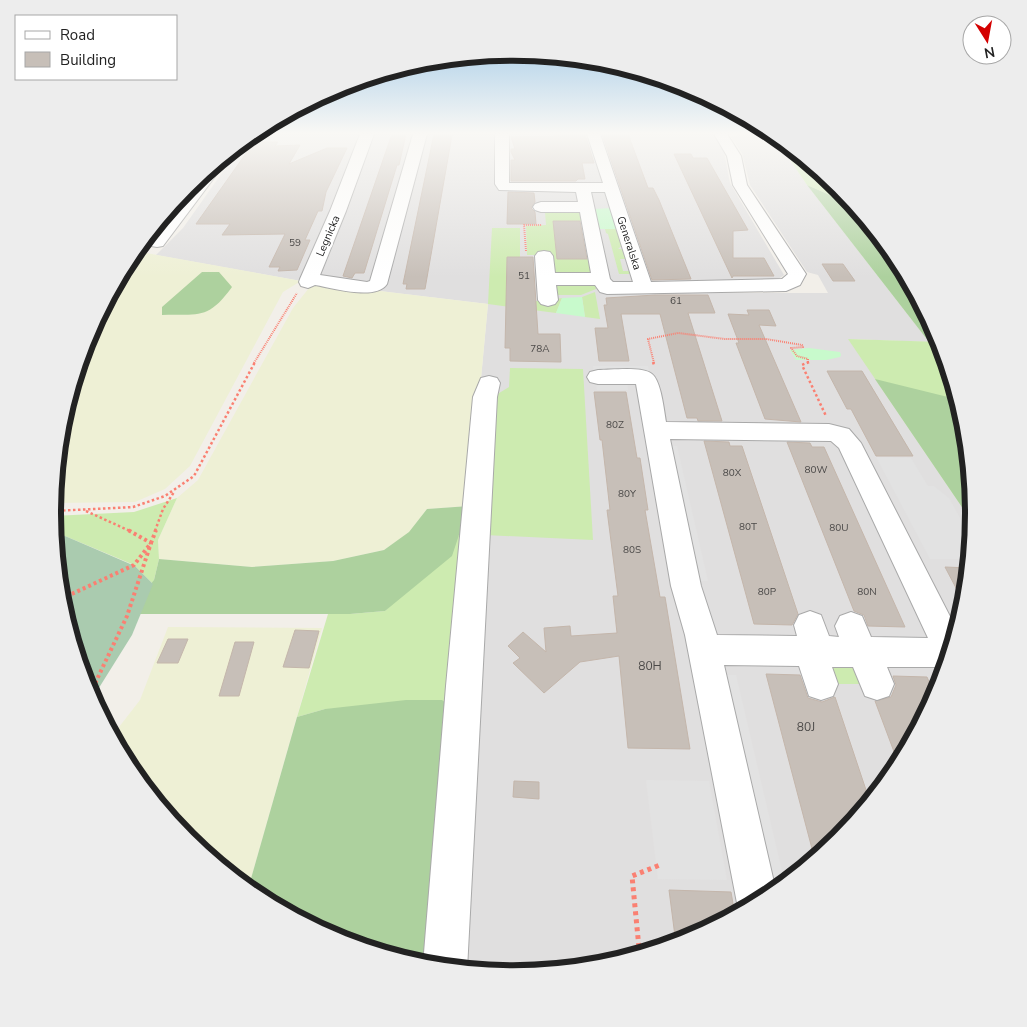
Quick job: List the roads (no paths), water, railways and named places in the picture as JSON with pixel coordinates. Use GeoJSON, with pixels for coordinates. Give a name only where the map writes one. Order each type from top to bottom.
{"type":"FeatureCollection","features":[{"type":"Feature","properties":{"kind":"street","name":"Legnicka"},"geometry":{"type":"LineString","coordinates":[[349,182],[309,281],[370,288],[378,284],[407,182]]}},
{"type":"Feature","properties":{"kind":"street"},"geometry":{"type":"LineString","coordinates":[[502,182],[502,186],[512,188],[611,188]]}},
{"type":"Feature","properties":{"kind":"street","name":"Generalska"},"geometry":{"type":"LineString","coordinates":[[609,182],[644,288]]}},
{"type":"Feature","properties":{"kind":"street"},"geometry":{"type":"LineString","coordinates":[[546,279],[644,288],[780,286],[790,283],[797,276],[739,182]]}},
{"type":"Feature","properties":{"kind":"street"},"geometry":{"type":"LineString","coordinates":[[583,188],[604,284]]}},
{"type":"Feature","properties":{"kind":"street"},"geometry":{"type":"LineString","coordinates":[[157,242],[195,193]]}},
{"type":"Feature","properties":{"kind":"street"},"geometry":{"type":"LineString","coordinates":[[542,224],[540,200],[588,207]]}},
{"type":"Feature","properties":{"kind":"street"},"geometry":{"type":"LineString","coordinates":[[544,256],[548,300]]}},
{"type":"Feature","properties":{"kind":"street"},"geometry":{"type":"LineString","coordinates":[[598,377],[642,377],[646,379],[686,586],[704,650],[756,895]]}},
{"type":"Feature","properties":{"kind":"street"},"geometry":{"type":"LineString","coordinates":[[446,961],[470,596],[485,397],[489,383]]}},
{"type":"Feature","properties":{"kind":"street"},"geometry":{"type":"LineString","coordinates":[[656,430],[745,425],[835,434],[849,444],[947,642]]}},
{"type":"Feature","properties":{"kind":"street"},"geometry":{"type":"LineString","coordinates":[[704,650],[815,653],[859,644],[943,653],[946,647]]}},
{"type":"Feature","properties":{"kind":"street"},"geometry":{"type":"LineString","coordinates":[[859,644],[877,684]]}}]}
